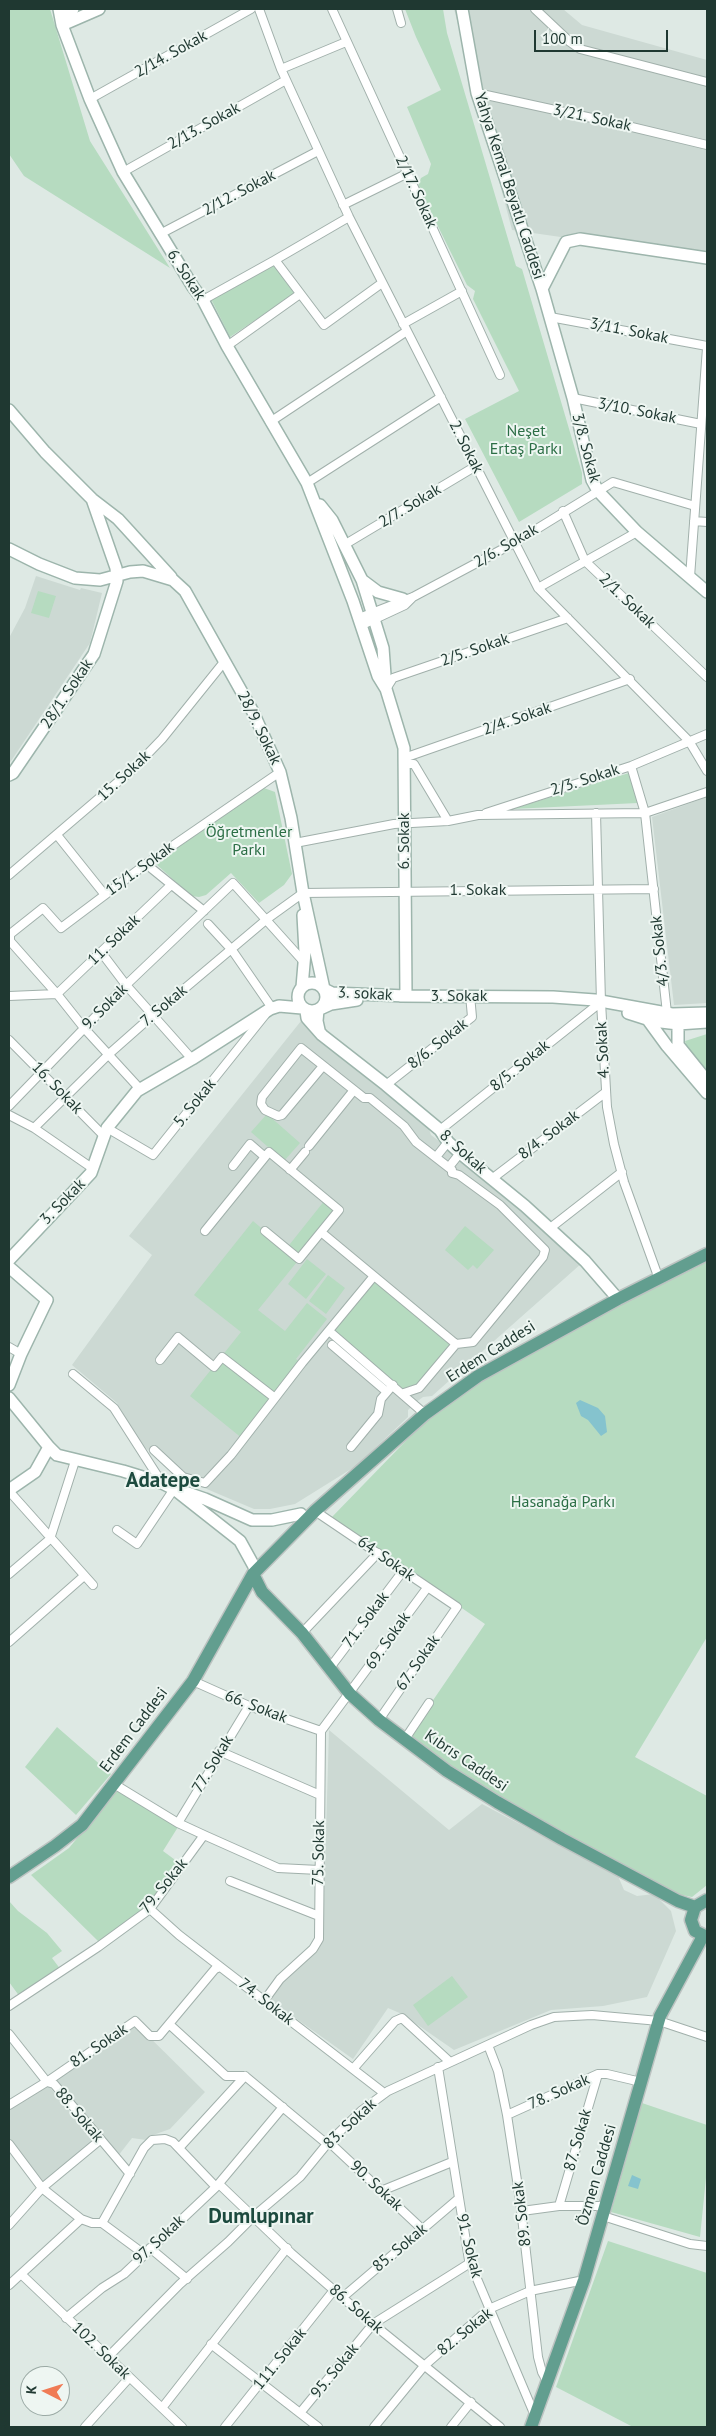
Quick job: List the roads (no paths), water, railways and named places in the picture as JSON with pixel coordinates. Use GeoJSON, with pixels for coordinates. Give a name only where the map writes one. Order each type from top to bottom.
{"type":"FeatureCollection","features":[{"type":"Feature","properties":{"kind":"main road"},"geometry":{"type":"LineString","coordinates":[[65,14],[99,9]]}},
{"type":"Feature","properties":{"kind":"main road","name":"Yahya Kemal Beyatlı Caddesi"},"geometry":{"type":"LineString","coordinates":[[462,9],[477,93],[542,289]]}},
{"type":"Feature","properties":{"kind":"main road","name":"6. Sokak"},"geometry":{"type":"LineString","coordinates":[[65,14],[71,45],[90,100],[123,172],[193,287],[203,300],[270,422],[307,483],[360,622],[378,676],[386,689]]}},
{"type":"Feature","properties":{"kind":"main road","name":"Yahya Kemal Beyatlı Caddesi"},"geometry":{"type":"LineString","coordinates":[[542,289],[566,242],[580,239],[707,258]]}},
{"type":"Feature","properties":{"kind":"main road","name":"3/8. Sokak"},"geometry":{"type":"LineString","coordinates":[[542,289],[573,398],[592,480],[598,491],[637,532],[707,592]]}},
{"type":"Feature","properties":{"kind":"main road","name":"28/9. Sokak"},"geometry":{"type":"LineString","coordinates":[[9,410],[39,445],[92,499],[118,519],[184,592],[253,712],[280,772],[303,893],[324,989]]}},
{"type":"Feature","properties":{"kind":"main road","name":"28/9. Sokak"},"geometry":{"type":"LineString","coordinates":[[92,499],[117,575]]}},
{"type":"Feature","properties":{"kind":"main road","name":"6. Sokak"},"geometry":{"type":"LineString","coordinates":[[314,499],[332,520],[362,580],[382,648],[386,689],[404,748],[403,824],[406,996]]}},
{"type":"Feature","properties":{"kind":"main road"},"geometry":{"type":"LineString","coordinates":[[9,549],[62,574],[75,578],[100,580],[143,571],[173,580]]}},
{"type":"Feature","properties":{"kind":"main road","name":"28/1. Sokak"},"geometry":{"type":"LineString","coordinates":[[9,775],[13,773],[94,654],[117,582],[117,575]]}},
{"type":"Feature","properties":{"kind":"main road"},"geometry":{"type":"LineString","coordinates":[[362,580],[378,592],[408,598]]}},
{"type":"Feature","properties":{"kind":"main road","name":"28/9. Sokak"},"geometry":{"type":"LineString","coordinates":[[302,987],[305,962],[303,893]]}},
{"type":"Feature","properties":{"kind":"main road"},"geometry":{"type":"LineString","coordinates":[[304,1009],[297,1000],[302,987],[311,983],[324,989],[326,999],[318,1010],[316,1021],[319,1030]]}},
{"type":"Feature","properties":{"kind":"main road","name":"3. sokak"},"geometry":{"type":"LineString","coordinates":[[324,989],[332,993],[406,996]]}},
{"type":"Feature","properties":{"kind":"main road","name":"3. Sokak"},"geometry":{"type":"LineString","coordinates":[[318,1010],[341,1002],[406,996],[470,995],[553,997],[601,1002],[667,1014],[707,1013]]}},
{"type":"Feature","properties":{"kind":"main road","name":"3. Sokak"},"geometry":{"type":"LineString","coordinates":[[601,1002],[648,1020],[678,1024],[707,1022]]}},
{"type":"Feature","properties":{"kind":"main road"},"geometry":{"type":"LineString","coordinates":[[271,1009],[279,1006],[318,1010]]}},
{"type":"Feature","properties":{"kind":"main road","name":"3. Sokak"},"geometry":{"type":"LineString","coordinates":[[9,1260],[85,1179],[92,1168],[105,1132],[119,1110],[140,1089],[271,1009]]}},
{"type":"Feature","properties":{"kind":"main road","name":"8. Sokak"},"geometry":{"type":"LineString","coordinates":[[304,1009],[307,1018],[346,1055],[440,1130],[448,1142],[460,1153],[493,1178],[585,1261],[618,1299]]}},
{"type":"Feature","properties":{"kind":"main road"},"geometry":{"type":"LineString","coordinates":[[667,1014],[674,1017],[678,1024],[678,1045],[707,1080]]}},
{"type":"Feature","properties":{"kind":"main road"},"geometry":{"type":"LineString","coordinates":[[648,1020],[667,1046],[707,1093]]}},
{"type":"Feature","properties":{"kind":"main road","name":"Erdem Caddesi"},"geometry":{"type":"LineString","coordinates":[[255,1570],[315,1511],[425,1414],[478,1376],[618,1299],[707,1254]]}},
{"type":"Feature","properties":{"kind":"main road"},"geometry":{"type":"LineString","coordinates":[[9,1268],[47,1300],[21,1354],[9,1385]]}},
{"type":"Feature","properties":{"kind":"main road"},"geometry":{"type":"LineString","coordinates":[[9,1398],[48,1447],[57,1455],[75,1461],[123,1471],[162,1483],[252,1520],[272,1520],[301,1514]]}},
{"type":"Feature","properties":{"kind":"main road"},"geometry":{"type":"LineString","coordinates":[[9,1491],[35,1472],[48,1447]]}},
{"type":"Feature","properties":{"kind":"main road"},"geometry":{"type":"LineString","coordinates":[[174,1489],[228,1532],[234,1546],[255,1570]]}},
{"type":"Feature","properties":{"kind":"main road","name":"Erdem Caddesi"},"geometry":{"type":"LineString","coordinates":[[9,1877],[82,1825],[193,1681],[265,1550],[301,1514],[315,1511]]}},
{"type":"Feature","properties":{"kind":"main road","name":"Kıbrıs Caddesi"},"geometry":{"type":"LineString","coordinates":[[255,1570],[262,1592],[273,1601],[302,1633],[350,1694],[379,1720],[448,1771],[562,1840],[678,1901],[701,1904]]}},
{"type":"Feature","properties":{"kind":"main road"},"geometry":{"type":"LineString","coordinates":[[701,1904],[690,1920],[702,1935]]}},
{"type":"Feature","properties":{"kind":"main road","name":"Özmen Caddesi"},"geometry":{"type":"LineString","coordinates":[[531,2427],[584,2280],[667,1992],[702,1935]]}},
{"type":"Feature","properties":{"kind":"street","name":"2/14. Sokak"},"geometry":{"type":"LineString","coordinates":[[90,100],[251,9]]}},
{"type":"Feature","properties":{"kind":"street"},"geometry":{"type":"LineString","coordinates":[[259,9],[281,69],[346,42]]}},
{"type":"Feature","properties":{"kind":"street","name":"2/17. Sokak"},"geometry":{"type":"LineString","coordinates":[[332,9],[500,375]]}},
{"type":"Feature","properties":{"kind":"street"},"geometry":{"type":"LineString","coordinates":[[397,9],[401,23]]}},
{"type":"Feature","properties":{"kind":"street"},"geometry":{"type":"LineString","coordinates":[[535,9],[570,42],[580,48],[707,82]]}},
{"type":"Feature","properties":{"kind":"street","name":"2. Sokak"},"geometry":{"type":"LineString","coordinates":[[281,69],[349,218],[538,588],[630,679],[689,741],[707,771]]}},
{"type":"Feature","properties":{"kind":"street","name":"2/13. Sokak"},"geometry":{"type":"LineString","coordinates":[[123,172],[286,80]]}},
{"type":"Feature","properties":{"kind":"street","name":"3/21. Sokak"},"geometry":{"type":"LineString","coordinates":[[477,93],[615,122],[707,145]]}},
{"type":"Feature","properties":{"kind":"street","name":"2/12. Sokak"},"geometry":{"type":"LineString","coordinates":[[160,234],[318,151]]}},
{"type":"Feature","properties":{"kind":"street"},"geometry":{"type":"LineString","coordinates":[[343,205],[408,173]]}},
{"type":"Feature","properties":{"kind":"street"},"geometry":{"type":"LineString","coordinates":[[203,300],[349,218]]}},
{"type":"Feature","properties":{"kind":"street"},"geometry":{"type":"LineString","coordinates":[[275,260],[324,325],[382,283]]}},
{"type":"Feature","properties":{"kind":"street"},"geometry":{"type":"LineString","coordinates":[[270,422],[405,327],[462,292]]}},
{"type":"Feature","properties":{"kind":"street"},"geometry":{"type":"LineString","coordinates":[[227,346],[300,294]]}},
{"type":"Feature","properties":{"kind":"street","name":"3/11. Sokak"},"geometry":{"type":"LineString","coordinates":[[550,317],[707,347]]}},
{"type":"Feature","properties":{"kind":"street"},"geometry":{"type":"LineString","coordinates":[[690,577],[707,347]]}},
{"type":"Feature","properties":{"kind":"street"},"geometry":{"type":"LineString","coordinates":[[307,483],[441,398]]}},
{"type":"Feature","properties":{"kind":"street","name":"3/10. Sokak"},"geometry":{"type":"LineString","coordinates":[[573,398],[701,424]]}},
{"type":"Feature","properties":{"kind":"street","name":"2/7. Sokak"},"geometry":{"type":"LineString","coordinates":[[344,545],[476,466]]}},
{"type":"Feature","properties":{"kind":"street","name":"2/6. Sokak"},"geometry":{"type":"LineString","coordinates":[[360,622],[514,543],[613,482],[695,506]]}},
{"type":"Feature","properties":{"kind":"street","name":"2/1. Sokak"},"geometry":{"type":"LineString","coordinates":[[564,512],[585,560],[707,678]]}},
{"type":"Feature","properties":{"kind":"street"},"geometry":{"type":"LineString","coordinates":[[694,521],[707,522]]}},
{"type":"Feature","properties":{"kind":"street"},"geometry":{"type":"LineString","coordinates":[[538,588],[637,532]]}},
{"type":"Feature","properties":{"kind":"street","name":"2/5. Sokak"},"geometry":{"type":"LineString","coordinates":[[386,689],[393,678],[568,618]]}},
{"type":"Feature","properties":{"kind":"street","name":"15. Sokak"},"geometry":{"type":"LineString","coordinates":[[9,875],[126,775],[162,739],[224,662]]}},
{"type":"Feature","properties":{"kind":"street","name":"2/4. Sokak"},"geometry":{"type":"LineString","coordinates":[[405,761],[630,679]]}},
{"type":"Feature","properties":{"kind":"street","name":"2/3. Sokak"},"geometry":{"type":"LineString","coordinates":[[295,844],[403,824],[448,821],[478,815],[631,766],[707,734]]}},
{"type":"Feature","properties":{"kind":"street"},"geometry":{"type":"LineString","coordinates":[[405,761],[414,764],[448,821]]}},
{"type":"Feature","properties":{"kind":"street"},"geometry":{"type":"LineString","coordinates":[[631,766],[645,813]]}},
{"type":"Feature","properties":{"kind":"street","name":"15/1. Sokak"},"geometry":{"type":"LineString","coordinates":[[9,936],[43,908],[61,928],[146,864],[280,772]]}},
{"type":"Feature","properties":{"kind":"street","name":"2/3. Sokak"},"geometry":{"type":"LineString","coordinates":[[478,815],[645,813],[707,792]]}},
{"type":"Feature","properties":{"kind":"street","name":"4/3. Sokak"},"geometry":{"type":"LineString","coordinates":[[645,813],[667,1014]]}},
{"type":"Feature","properties":{"kind":"street","name":"4. Sokak"},"geometry":{"type":"LineString","coordinates":[[596,814],[601,1002],[606,1092],[612,1136],[622,1172],[659,1279]]}},
{"type":"Feature","properties":{"kind":"street"},"geometry":{"type":"LineString","coordinates":[[57,835],[105,895]]}},
{"type":"Feature","properties":{"kind":"street"},"geometry":{"type":"LineString","coordinates":[[146,864],[204,911]]}},
{"type":"Feature","properties":{"kind":"street","name":"9. Sokak"},"geometry":{"type":"LineString","coordinates":[[9,1106],[126,985],[233,883],[268,919],[305,962]]}},
{"type":"Feature","properties":{"kind":"street","name":"11. Sokak"},"geometry":{"type":"LineString","coordinates":[[57,994],[171,885]]}},
{"type":"Feature","properties":{"kind":"street","name":"1. Sokak"},"geometry":{"type":"LineString","coordinates":[[303,893],[654,889]]}},
{"type":"Feature","properties":{"kind":"street","name":"7. Sokak"},"geometry":{"type":"LineString","coordinates":[[34,1128],[109,1054],[152,1016],[268,919],[303,893]]}},
{"type":"Feature","properties":{"kind":"street"},"geometry":{"type":"LineString","coordinates":[[208,924],[232,950],[271,1009]]}},
{"type":"Feature","properties":{"kind":"street"},"geometry":{"type":"LineString","coordinates":[[9,936],[10,941],[84,1028],[140,1089]]}},
{"type":"Feature","properties":{"kind":"street"},"geometry":{"type":"LineString","coordinates":[[101,952],[152,1016],[192,1059]]}},
{"type":"Feature","properties":{"kind":"street"},"geometry":{"type":"LineString","coordinates":[[9,996],[57,994]]}},
{"type":"Feature","properties":{"kind":"street","name":"8/6. Sokak"},"geometry":{"type":"LineString","coordinates":[[386,1085],[472,1017],[470,995]]}},
{"type":"Feature","properties":{"kind":"street","name":"8/5. Sokak"},"geometry":{"type":"LineString","coordinates":[[440,1130],[601,1002]]}},
{"type":"Feature","properties":{"kind":"street","name":"5. Sokak"},"geometry":{"type":"LineString","coordinates":[[105,1132],[153,1155],[271,1009]]}},
{"type":"Feature","properties":{"kind":"street","name":"16. Sokak"},"geometry":{"type":"LineString","coordinates":[[9,1040],[66,1097],[105,1132]]}},
{"type":"Feature","properties":{"kind":"street"},"geometry":{"type":"LineString","coordinates":[[323,1066],[282,1115],[278,1116],[265,1110],[261,1104],[262,1098],[301,1048],[364,1098],[370,1098],[404,1126],[416,1142],[450,1168],[455,1175],[459,1175],[500,1205],[546,1250],[543,1257],[473,1342],[456,1344],[419,1388],[404,1393]]}},
{"type":"Feature","properties":{"kind":"street"},"geometry":{"type":"LineString","coordinates":[[290,1170],[354,1090]]}},
{"type":"Feature","properties":{"kind":"street","name":"8/4. Sokak"},"geometry":{"type":"LineString","coordinates":[[493,1178],[606,1092]]}},
{"type":"Feature","properties":{"kind":"street"},"geometry":{"type":"LineString","coordinates":[[9,1115],[34,1128],[92,1168]]}},
{"type":"Feature","properties":{"kind":"street"},"geometry":{"type":"LineString","coordinates":[[436,1157],[448,1142]]}},
{"type":"Feature","properties":{"kind":"street"},"geometry":{"type":"LineString","coordinates":[[233,1166],[250,1144],[265,1157]]}},
{"type":"Feature","properties":{"kind":"street"},"geometry":{"type":"LineString","coordinates":[[205,1231],[269,1152],[338,1210],[299,1259],[265,1231]]}},
{"type":"Feature","properties":{"kind":"street"},"geometry":{"type":"LineString","coordinates":[[450,1168],[460,1153]]}},
{"type":"Feature","properties":{"kind":"street"},"geometry":{"type":"LineString","coordinates":[[549,1229],[622,1172]]}},
{"type":"Feature","properties":{"kind":"street"},"geometry":{"type":"LineString","coordinates":[[322,1232],[456,1344]]}},
{"type":"Feature","properties":{"kind":"street"},"geometry":{"type":"LineString","coordinates":[[154,1450],[183,1477],[205,1483],[231,1456],[329,1330],[374,1276]]}},
{"type":"Feature","properties":{"kind":"street"},"geometry":{"type":"LineString","coordinates":[[329,1330],[404,1393],[425,1414]]}},
{"type":"Feature","properties":{"kind":"street"},"geometry":{"type":"LineString","coordinates":[[160,1360],[178,1337],[214,1367],[222,1357],[275,1398]]}},
{"type":"Feature","properties":{"kind":"street"},"geometry":{"type":"LineString","coordinates":[[332,1345],[387,1392]]}},
{"type":"Feature","properties":{"kind":"street"},"geometry":{"type":"LineString","coordinates":[[9,1347],[21,1354]]}},
{"type":"Feature","properties":{"kind":"street"},"geometry":{"type":"LineString","coordinates":[[73,1374],[114,1408],[162,1483]]}},
{"type":"Feature","properties":{"kind":"street"},"geometry":{"type":"LineString","coordinates":[[351,1447],[378,1414],[381,1399],[394,1385]]}},
{"type":"Feature","properties":{"kind":"street"},"geometry":{"type":"LineString","coordinates":[[9,1574],[50,1539],[75,1461]]}},
{"type":"Feature","properties":{"kind":"street"},"geometry":{"type":"LineString","coordinates":[[117,1530],[137,1544],[174,1489]]}},
{"type":"Feature","properties":{"kind":"street"},"geometry":{"type":"LineString","coordinates":[[9,1491],[93,1585]]}},
{"type":"Feature","properties":{"kind":"street","name":"64. Sokak"},"geometry":{"type":"LineString","coordinates":[[315,1511],[457,1607]]}},
{"type":"Feature","properties":{"kind":"street"},"geometry":{"type":"LineString","coordinates":[[302,1633],[378,1553]]}},
{"type":"Feature","properties":{"kind":"street","name":"71. Sokak"},"geometry":{"type":"LineString","coordinates":[[329,1669],[403,1571]]}},
{"type":"Feature","properties":{"kind":"street"},"geometry":{"type":"LineString","coordinates":[[9,1642],[84,1576]]}},
{"type":"Feature","properties":{"kind":"street","name":"69. Sokak"},"geometry":{"type":"LineString","coordinates":[[350,1694],[427,1588]]}},
{"type":"Feature","properties":{"kind":"street","name":"67. Sokak"},"geometry":{"type":"LineString","coordinates":[[379,1720],[457,1607]]}},
{"type":"Feature","properties":{"kind":"street","name":"66. Sokak"},"geometry":{"type":"LineString","coordinates":[[193,1681],[249,1706],[321,1731]]}},
{"type":"Feature","properties":{"kind":"street"},"geometry":{"type":"LineString","coordinates":[[321,1731],[350,1694]]}},
{"type":"Feature","properties":{"kind":"street"},"geometry":{"type":"LineString","coordinates":[[405,1739],[429,1703]]}},
{"type":"Feature","properties":{"kind":"street","name":"77. Sokak"},"geometry":{"type":"LineString","coordinates":[[178,1823],[219,1751],[249,1706]]}},
{"type":"Feature","properties":{"kind":"street","name":"75. Sokak"},"geometry":{"type":"LineString","coordinates":[[264,2001],[280,1979],[319,1939],[321,1731]]}},
{"type":"Feature","properties":{"kind":"street"},"geometry":{"type":"LineString","coordinates":[[219,1751],[320,1795]]}},
{"type":"Feature","properties":{"kind":"street"},"geometry":{"type":"LineString","coordinates":[[114,1784],[178,1823],[278,1868],[319,1870]]}},
{"type":"Feature","properties":{"kind":"street","name":"79. Sokak"},"geometry":{"type":"LineString","coordinates":[[9,2006],[98,1947],[150,1909],[204,1834]]}},
{"type":"Feature","properties":{"kind":"street"},"geometry":{"type":"LineString","coordinates":[[230,1882],[319,1916]]}},
{"type":"Feature","properties":{"kind":"street","name":"74. Sokak"},"geometry":{"type":"LineString","coordinates":[[150,1909],[220,1967],[384,2093]]}},
{"type":"Feature","properties":{"kind":"street","name":"81. Sokak"},"geometry":{"type":"LineString","coordinates":[[9,2105],[136,2021],[152,2037],[159,2036],[215,1969],[220,1967]]}},
{"type":"Feature","properties":{"kind":"street","name":"83. Sokak"},"geometry":{"type":"LineString","coordinates":[[108,2357],[186,2279],[254,2216],[300,2177],[328,2143],[361,2111],[384,2093],[531,2025],[565,2016],[660,2016],[707,2037]]}},
{"type":"Feature","properties":{"kind":"street"},"geometry":{"type":"LineString","coordinates":[[353,2069],[395,2021],[402,2018],[450,2062]]}},
{"type":"Feature","properties":{"kind":"street"},"geometry":{"type":"LineString","coordinates":[[170,2024],[226,2076],[245,2076]]}},
{"type":"Feature","properties":{"kind":"street","name":"88. Sokak"},"geometry":{"type":"LineString","coordinates":[[9,2034],[46,2082],[54,2084],[130,2174]]}},
{"type":"Feature","properties":{"kind":"street","name":"89. Sokak"},"geometry":{"type":"LineString","coordinates":[[488,2045],[498,2071],[507,2115],[522,2211],[539,2364],[548,2383]]}},
{"type":"Feature","properties":{"kind":"street","name":"91. Sokak"},"geometry":{"type":"LineString","coordinates":[[438,2067],[458,2199],[470,2263],[533,2411],[536,2413]]}},
{"type":"Feature","properties":{"kind":"street","name":"78. Sokak"},"geometry":{"type":"LineString","coordinates":[[507,2115],[598,2074],[608,2074],[641,2082]]}},
{"type":"Feature","properties":{"kind":"street","name":"87. Sokak"},"geometry":{"type":"LineString","coordinates":[[559,2206],[598,2074]]}},
{"type":"Feature","properties":{"kind":"street"},"geometry":{"type":"LineString","coordinates":[[179,2148],[245,2076]]}},
{"type":"Feature","properties":{"kind":"street","name":"90. Sokak"},"geometry":{"type":"LineString","coordinates":[[245,2076],[328,2143],[422,2229]]}},
{"type":"Feature","properties":{"kind":"street","name":"97. Sokak"},"geometry":{"type":"LineString","coordinates":[[66,2318],[102,2288],[124,2274],[217,2185],[283,2107]]}},
{"type":"Feature","properties":{"kind":"street","name":"86. Sokak"},"geometry":{"type":"LineString","coordinates":[[102,2223],[149,2142],[165,2139],[173,2142],[217,2185],[254,2216],[342,2297],[500,2427]]}},
{"type":"Feature","properties":{"kind":"street"},"geometry":{"type":"LineString","coordinates":[[9,2225],[42,2188],[100,2140]]}},
{"type":"Feature","properties":{"kind":"street"},"geometry":{"type":"LineString","coordinates":[[9,2144],[12,2156],[42,2188],[81,2219],[92,2223],[102,2223],[144,2254]]}},
{"type":"Feature","properties":{"kind":"street"},"geometry":{"type":"LineString","coordinates":[[382,2191],[452,2162]]}},
{"type":"Feature","properties":{"kind":"street","name":"85. Sokak"},"geometry":{"type":"LineString","coordinates":[[342,2297],[458,2199]]}},
{"type":"Feature","properties":{"kind":"street"},"geometry":{"type":"LineString","coordinates":[[522,2211],[559,2206],[604,2211],[690,2244],[707,2246]]}},
{"type":"Feature","properties":{"kind":"street"},"geometry":{"type":"LineString","coordinates":[[9,2285],[81,2219]]}},
{"type":"Feature","properties":{"kind":"street"},"geometry":{"type":"LineString","coordinates":[[150,2248],[186,2279]]}},
{"type":"Feature","properties":{"kind":"street"},"geometry":{"type":"LineString","coordinates":[[162,2408],[287,2248]]}},
{"type":"Feature","properties":{"kind":"street","name":"95. Sokak"},"geometry":{"type":"LineString","coordinates":[[300,2413],[373,2324],[470,2263]]}},
{"type":"Feature","properties":{"kind":"street","name":"102. Sokak"},"geometry":{"type":"LineString","coordinates":[[21,2274],[182,2427]]}},
{"type":"Feature","properties":{"kind":"street","name":"82. Sokak"},"geometry":{"type":"LineString","coordinates":[[374,2427],[424,2366],[489,2309],[530,2291],[584,2280]]}},
{"type":"Feature","properties":{"kind":"street","name":"111. Sokak"},"geometry":{"type":"LineString","coordinates":[[225,2427],[334,2290]]}},
{"type":"Feature","properties":{"kind":"street"},"geometry":{"type":"LineString","coordinates":[[211,2344],[300,2413],[308,2424],[318,2427]]}},
{"type":"Feature","properties":{"kind":"street"},"geometry":{"type":"LineString","coordinates":[[85,2427],[129,2378]]}},
{"type":"Feature","properties":{"kind":"street"},"geometry":{"type":"LineString","coordinates":[[451,2427],[471,2402]]}},
{"type":"Feature","properties":{"kind":"water"},"geometry":{"type":"Polygon","coordinates":[[[580,1400],[598,1408],[605,1416],[607,1432],[601,1436],[588,1420],[581,1416],[576,1403],[580,1400]]]}},
{"type":"Feature","properties":{"kind":"water"},"geometry":{"type":"Polygon","coordinates":[[[632,2175],[641,2179],[638,2189],[628,2186],[632,2175]]]}},
{"type":"Feature","properties":{"kind":"district","name":"Adatepe"},"geometry":{"type":"Point","coordinates":[163,1481]}},
{"type":"Feature","properties":{"kind":"district","name":"Dumlupınar"},"geometry":{"type":"Point","coordinates":[261,2217]}},
{"type":"Feature","properties":{"kind":"park label","name":"Neşet Ertaş Parkı"},"geometry":{"type":"Point","coordinates":[526,440]}},
{"type":"Feature","properties":{"kind":"park label","name":"Öğretmenler Parkı"},"geometry":{"type":"Point","coordinates":[249,841]}},
{"type":"Feature","properties":{"kind":"park label","name":"Hasanağa Parkı"},"geometry":{"type":"Point","coordinates":[563,1502]}}]}
